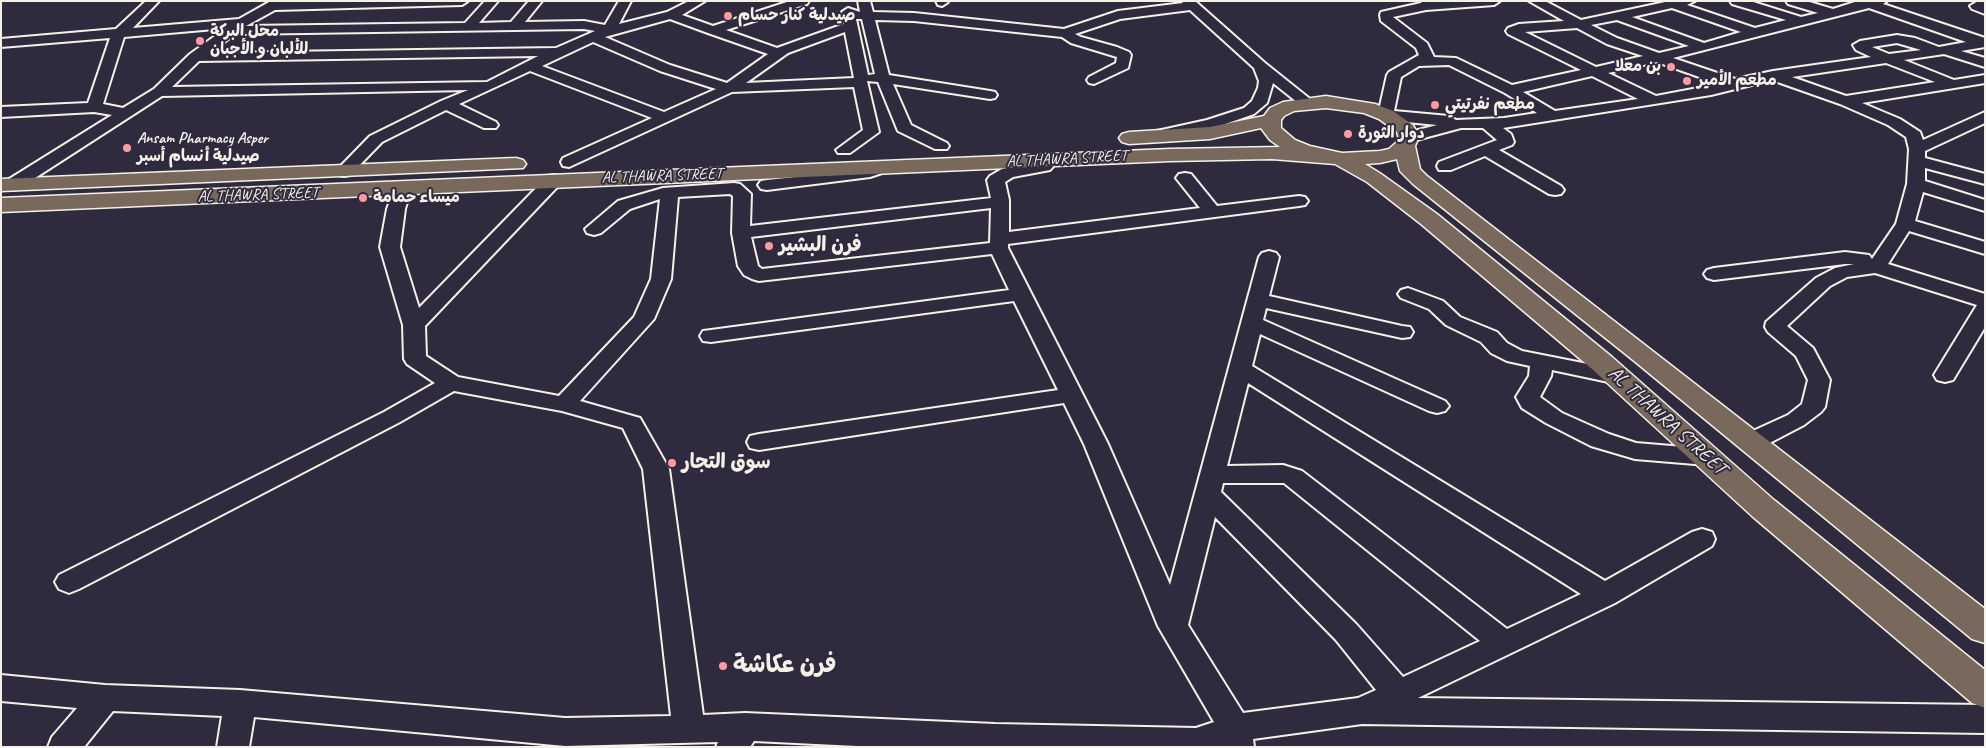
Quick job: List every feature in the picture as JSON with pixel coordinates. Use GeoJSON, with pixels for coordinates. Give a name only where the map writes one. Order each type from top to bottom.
{"type":"FeatureCollection","features":[{"type":"Feature","properties":{"kind":"main road"},"geometry":{"type":"LineString","coordinates":[[1333,157],[1304,151],[1282,140],[1271,128],[1271,120],[1277,112],[1290,106],[1307,103],[1348,104],[1386,115],[1406,129],[1407,141]]}},
{"type":"Feature","properties":{"kind":"main road","name":"AL THAWRA STREET"},"geometry":{"type":"LineString","coordinates":[[1,205],[402,189],[553,167],[844,150],[1135,138],[1210,132],[1271,120]]}},
{"type":"Feature","properties":{"kind":"main road","name":"AL THAWRA STREET"},"geometry":{"type":"LineString","coordinates":[[7,185],[344,171],[553,167],[882,167],[1244,153],[1380,157],[1396,152],[1407,141]]}},
{"type":"Feature","properties":{"kind":"main road","name":"AL THAWRA STREET"},"geometry":{"type":"LineString","coordinates":[[1407,141],[1410,171],[1420,180],[1642,354],[1985,629]]}},
{"type":"Feature","properties":{"kind":"main road","name":"AL THAWRA STREET"},"geometry":{"type":"LineString","coordinates":[[1333,157],[1374,178],[1429,219],[1618,377],[1763,508],[1985,692]]}},
{"type":"Feature","properties":{"kind":"street"},"geometry":{"type":"LineString","coordinates":[[94,107],[118,34],[153,1]]}},
{"type":"Feature","properties":{"kind":"street"},"geometry":{"type":"LineString","coordinates":[[7,185],[159,92],[195,57],[238,26],[277,4],[462,1]]}},
{"type":"Feature","properties":{"kind":"street"},"geometry":{"type":"LineString","coordinates":[[470,26],[492,1]]}},
{"type":"Feature","properties":{"kind":"street"},"geometry":{"type":"LineString","coordinates":[[516,25],[536,1]]}},
{"type":"Feature","properties":{"kind":"street"},"geometry":{"type":"LineString","coordinates":[[609,30],[625,1]]}},
{"type":"Feature","properties":{"kind":"street"},"geometry":{"type":"LineString","coordinates":[[344,171],[376,139],[446,104],[532,67],[558,52],[609,30],[672,15],[699,1]]}},
{"type":"Feature","properties":{"kind":"street"},"geometry":{"type":"LineString","coordinates":[[713,30],[803,1]]}},
{"type":"Feature","properties":{"kind":"street"},"geometry":{"type":"LineString","coordinates":[[1494,1],[1427,4],[1386,15],[1386,18],[1422,46],[1427,57],[1394,75],[1386,115],[1461,123],[1504,123],[1711,91],[1773,75],[1942,51],[1984,42]]}},
{"type":"Feature","properties":{"kind":"street"},"geometry":{"type":"LineString","coordinates":[[1535,1],[1612,41],[1734,84]]}},
{"type":"Feature","properties":{"kind":"street"},"geometry":{"type":"LineString","coordinates":[[1654,100],[1513,31],[1519,28],[1578,24],[1689,1]]}},
{"type":"Feature","properties":{"kind":"street"},"geometry":{"type":"LineString","coordinates":[[1736,1],[1801,20]]}},
{"type":"Feature","properties":{"kind":"street"},"geometry":{"type":"LineString","coordinates":[[1792,1],[1831,12]]}},
{"type":"Feature","properties":{"kind":"street"},"geometry":{"type":"LineString","coordinates":[[1510,90],[1704,47],[1870,2],[1984,42]]}},
{"type":"Feature","properties":{"kind":"street"},"geometry":{"type":"LineString","coordinates":[[1985,3],[1976,6],[1985,10]]}},
{"type":"Feature","properties":{"kind":"street"},"geometry":{"type":"LineString","coordinates":[[414,326],[553,167],[666,118],[729,88],[782,50],[848,14],[866,8],[923,18],[1065,33],[1118,15],[1190,4],[1260,66],[1307,103]]}},
{"type":"Feature","properties":{"kind":"street"},"geometry":{"type":"LineString","coordinates":[[1675,5],[1754,32]]}},
{"type":"Feature","properties":{"kind":"street"},"geometry":{"type":"LineString","coordinates":[[866,8],[883,78],[887,130]]}},
{"type":"Feature","properties":{"kind":"street"},"geometry":{"type":"LineString","coordinates":[[848,14],[860,80],[887,130]]}},
{"type":"Feature","properties":{"kind":"street"},"geometry":{"type":"LineString","coordinates":[[672,15],[778,54]]}},
{"type":"Feature","properties":{"kind":"street"},"geometry":{"type":"LineString","coordinates":[[1618,16],[1704,47]]}},
{"type":"Feature","properties":{"kind":"street"},"geometry":{"type":"LineString","coordinates":[[1,43],[238,26],[584,25],[609,30]]}},
{"type":"Feature","properties":{"kind":"street"},"geometry":{"type":"LineString","coordinates":[[1065,33],[1076,40],[1112,50],[1124,56],[1123,64],[1094,80]]}},
{"type":"Feature","properties":{"kind":"street"},"geometry":{"type":"LineString","coordinates":[[594,37],[665,68],[729,88],[883,78],[990,95]]}},
{"type":"Feature","properties":{"kind":"street"},"geometry":{"type":"LineString","coordinates":[[1952,84],[1888,59],[1860,45],[1902,40],[1985,63]]}},
{"type":"Feature","properties":{"kind":"street"},"geometry":{"type":"LineString","coordinates":[[195,57],[558,52]]}},
{"type":"Feature","properties":{"kind":"street"},"geometry":{"type":"LineString","coordinates":[[1416,62],[1451,61],[1510,90],[1552,116]]}},
{"type":"Feature","properties":{"kind":"street"},"geometry":{"type":"LineString","coordinates":[[1135,138],[1211,124],[1249,110],[1259,103],[1265,88],[1266,82],[1260,66]]}},
{"type":"Feature","properties":{"kind":"street"},"geometry":{"type":"LineString","coordinates":[[532,67],[666,118]]}},
{"type":"Feature","properties":{"kind":"street"},"geometry":{"type":"LineString","coordinates":[[1751,442],[1796,420],[1813,407],[1819,380],[1806,353],[1780,332],[1776,326],[1777,322],[1823,282],[1842,272],[1877,265],[1905,224],[1916,184],[1918,155],[1914,135],[1894,122],[1773,75]]}},
{"type":"Feature","properties":{"kind":"street"},"geometry":{"type":"LineString","coordinates":[[1845,102],[1985,79]]}},
{"type":"Feature","properties":{"kind":"street"},"geometry":{"type":"LineString","coordinates":[[159,92],[341,86],[492,85]]}},
{"type":"Feature","properties":{"kind":"street"},"geometry":{"type":"LineString","coordinates":[[446,104],[490,125]]}},
{"type":"Feature","properties":{"kind":"street"},"geometry":{"type":"LineString","coordinates":[[1,112],[94,107],[125,113]]}},
{"type":"Feature","properties":{"kind":"street"},"geometry":{"type":"LineString","coordinates":[[1918,155],[1985,117]]}},
{"type":"Feature","properties":{"kind":"street"},"geometry":{"type":"LineString","coordinates":[[1407,141],[1461,123]]}},
{"type":"Feature","properties":{"kind":"street"},"geometry":{"type":"LineString","coordinates":[[1444,166],[1506,142],[1506,137],[1486,123]]}},
{"type":"Feature","properties":{"kind":"street"},"geometry":{"type":"LineString","coordinates":[[844,150],[887,130],[941,146]]}},
{"type":"Feature","properties":{"kind":"street"},"geometry":{"type":"LineString","coordinates":[[1487,150],[1555,190]]}},
{"type":"Feature","properties":{"kind":"street"},"geometry":{"type":"LineString","coordinates":[[1918,155],[1985,179]]}},
{"type":"Feature","properties":{"kind":"street"},"geometry":{"type":"LineString","coordinates":[[1051,160],[1044,166],[1013,171],[996,180],[999,202],[999,243],[1096,444],[1173,626],[1237,737]]}},
{"type":"Feature","properties":{"kind":"street"},"geometry":{"type":"LineString","coordinates":[[767,185],[842,177],[870,172],[882,167]]}},
{"type":"Feature","properties":{"kind":"street"},"geometry":{"type":"LineString","coordinates":[[1185,178],[1212,211]]}},
{"type":"Feature","properties":{"kind":"street"},"geometry":{"type":"LineString","coordinates":[[1916,184],[1985,206]]}},
{"type":"Feature","properties":{"kind":"street"},"geometry":{"type":"LineString","coordinates":[[594,229],[624,205],[670,192],[734,188],[742,194],[741,232],[748,266],[759,275],[999,243],[1212,211],[1299,201]]}},
{"type":"Feature","properties":{"kind":"street"},"geometry":{"type":"LineString","coordinates":[[402,189],[396,209],[390,247],[414,326],[415,359],[451,383],[564,404],[632,423],[656,470],[689,730]]}},
{"type":"Feature","properties":{"kind":"street"},"geometry":{"type":"LineString","coordinates":[[564,404],[643,318],[661,279],[670,192]]}},
{"type":"Feature","properties":{"kind":"street"},"geometry":{"type":"LineString","coordinates":[[741,232],[999,202]]}},
{"type":"Feature","properties":{"kind":"street"},"geometry":{"type":"LineString","coordinates":[[1905,224],[1985,248]]}},
{"type":"Feature","properties":{"kind":"street"},"geometry":{"type":"LineString","coordinates":[[1173,626],[1269,257]]}},
{"type":"Feature","properties":{"kind":"street"},"geometry":{"type":"LineString","coordinates":[[1714,274],[1845,258],[1877,265],[1985,301]]}},
{"type":"Feature","properties":{"kind":"street"},"geometry":{"type":"LineString","coordinates":[[711,336],[1022,294]]}},
{"type":"Feature","properties":{"kind":"street"},"geometry":{"type":"LineString","coordinates":[[1408,294],[1436,305],[1453,321],[1489,337],[1499,348],[1514,356],[1618,377]]}},
{"type":"Feature","properties":{"kind":"street"},"geometry":{"type":"LineString","coordinates":[[1257,300],[1402,332]]}},
{"type":"Feature","properties":{"kind":"street"},"geometry":{"type":"LineString","coordinates":[[1946,375],[1985,309]]}},
{"type":"Feature","properties":{"kind":"street"},"geometry":{"type":"LineString","coordinates":[[1252,324],[1437,406]]}},
{"type":"Feature","properties":{"kind":"street"},"geometry":{"type":"LineString","coordinates":[[1542,362],[1540,376],[1528,397],[1530,402],[1554,418],[1600,440],[1635,451],[1707,457]]}},
{"type":"Feature","properties":{"kind":"street"},"geometry":{"type":"LineString","coordinates":[[1239,368],[1605,595]]}},
{"type":"Feature","properties":{"kind":"street"},"geometry":{"type":"LineString","coordinates":[[69,582],[392,417],[451,383]]}},
{"type":"Feature","properties":{"kind":"street"},"geometry":{"type":"LineString","coordinates":[[759,442],[1072,395]]}},
{"type":"Feature","properties":{"kind":"street"},"geometry":{"type":"LineString","coordinates":[[1209,484],[1283,474],[1293,477],[1504,643]]}},
{"type":"Feature","properties":{"kind":"street"},"geometry":{"type":"LineString","coordinates":[[1209,484],[1346,632],[1398,694]]}},
{"type":"Feature","properties":{"kind":"street"},"geometry":{"type":"LineString","coordinates":[[1362,711],[1605,595],[1702,539]]}},
{"type":"Feature","properties":{"kind":"street"},"geometry":{"type":"LineString","coordinates":[[1,688],[105,698],[240,703],[565,732],[689,730],[738,737],[995,738],[1196,742],[1237,737],[1362,711],[1985,719]]}},
{"type":"Feature","properties":{"kind":"street"},"geometry":{"type":"LineString","coordinates":[[64,747],[105,698]]}},
{"type":"Feature","properties":{"kind":"street"},"geometry":{"type":"LineString","coordinates":[[233,747],[240,703]]}},
{"type":"Feature","properties":{"kind":"place","name":"صيدلية كنار حسام"},"geometry":{"type":"Point","coordinates":[728,16]}},
{"type":"Feature","properties":{"kind":"place","name":"محل البركة للألبان و الأجبان"},"geometry":{"type":"Point","coordinates":[200,41]}},
{"type":"Feature","properties":{"kind":"place","name":"بن معلا"},"geometry":{"type":"Point","coordinates":[1671,67]}},
{"type":"Feature","properties":{"kind":"place","name":"مطعم الأمير"},"geometry":{"type":"Point","coordinates":[1687,81]}},
{"type":"Feature","properties":{"kind":"place","name":"مطعم نفرتيتي"},"geometry":{"type":"Point","coordinates":[1435,105]}},
{"type":"Feature","properties":{"kind":"place","name":"دوار الثورة"},"geometry":{"type":"Point","coordinates":[1348,134]}},
{"type":"Feature","properties":{"kind":"place","name":"Ansam Pharmacy Asper صيدلية أنسام أسبر"},"geometry":{"type":"Point","coordinates":[127,148]}},
{"type":"Feature","properties":{"kind":"place","name":"ميساء حمامة"},"geometry":{"type":"Point","coordinates":[363,198]}},
{"type":"Feature","properties":{"kind":"place","name":"فرن البشير"},"geometry":{"type":"Point","coordinates":[769,246]}},
{"type":"Feature","properties":{"kind":"place","name":"سوق التجار"},"geometry":{"type":"Point","coordinates":[672,463]}},
{"type":"Feature","properties":{"kind":"place","name":"فرن عكاشة"},"geometry":{"type":"Point","coordinates":[723,666]}}]}
